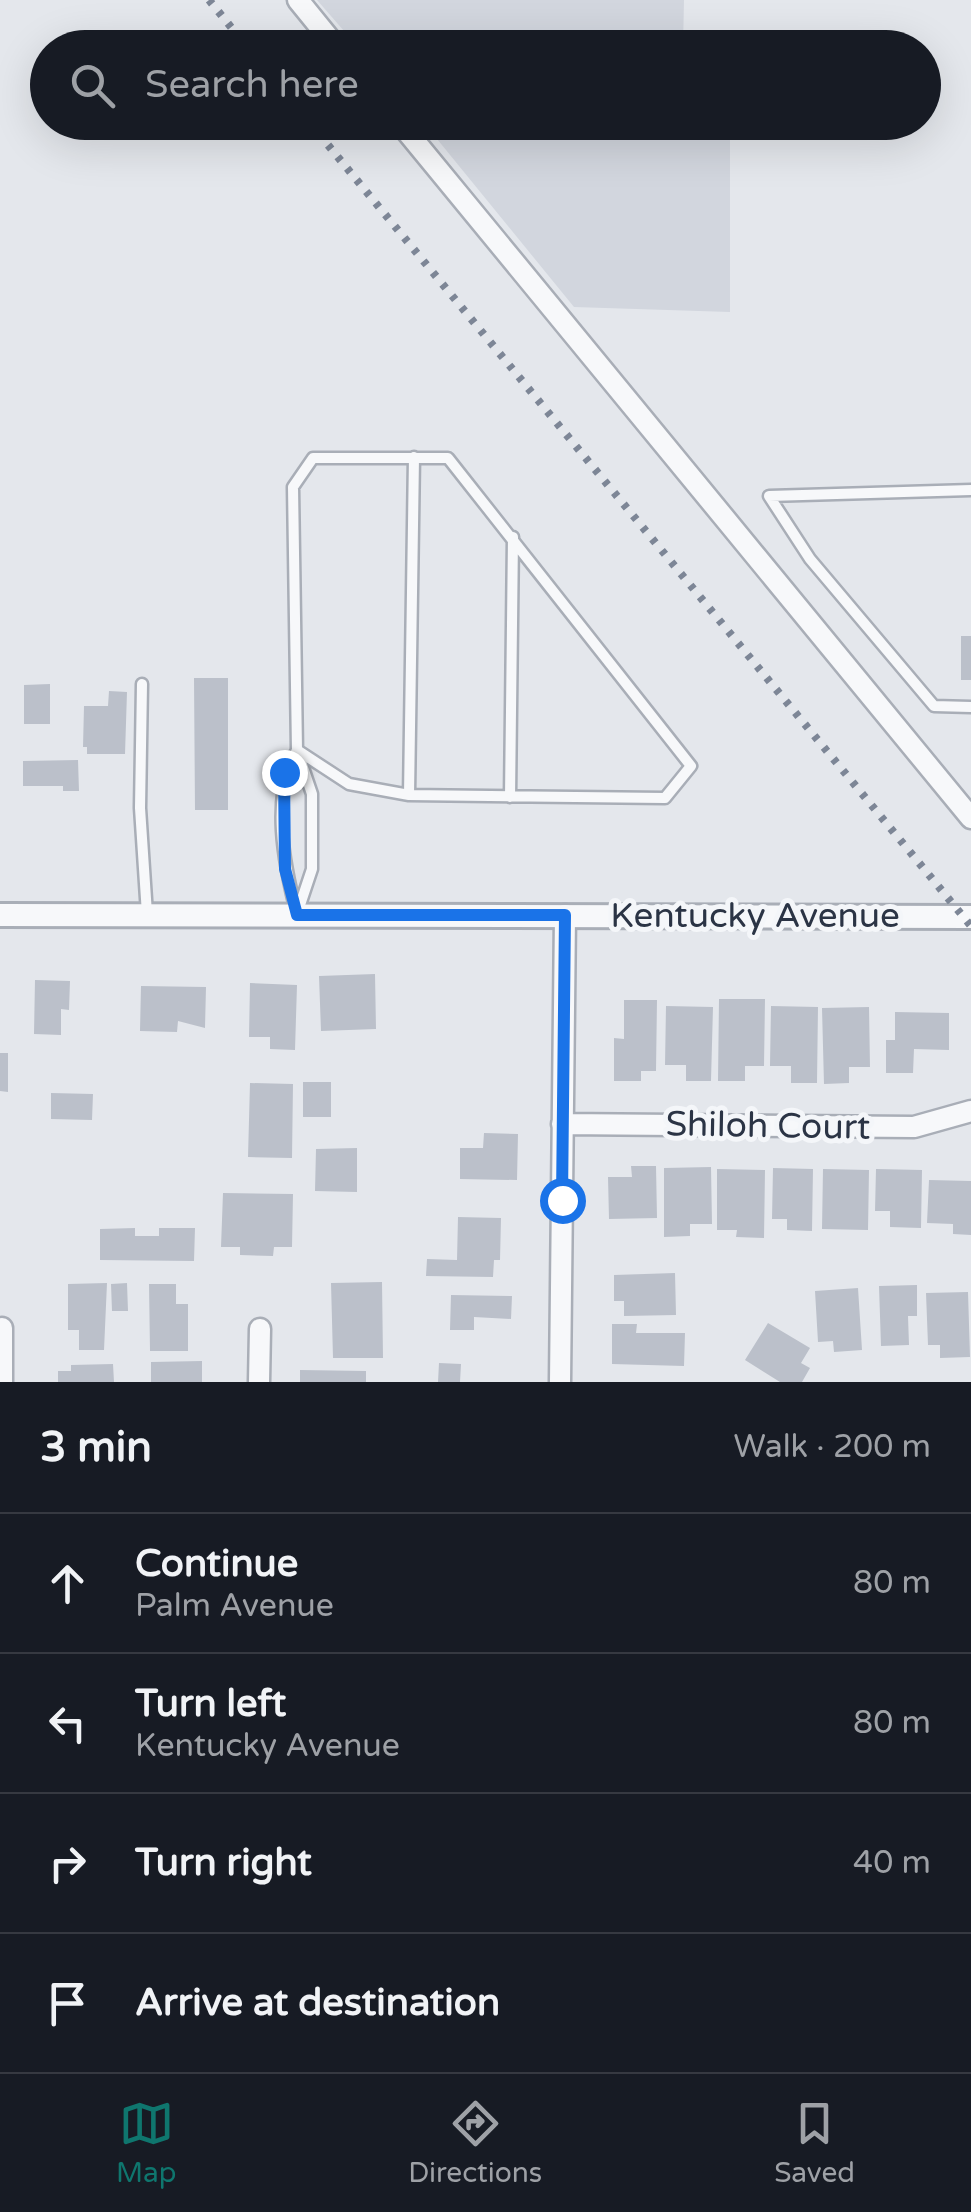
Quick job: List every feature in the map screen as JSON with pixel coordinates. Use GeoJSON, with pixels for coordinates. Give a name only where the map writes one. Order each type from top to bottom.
{"type":"FeatureCollection","features":[{"type":"Feature","properties":{"kind":"street"},"geometry":{"type":"LineString","coordinates":[[298,0],[322,30]]}},
{"type":"Feature","properties":{"kind":"street"},"geometry":{"type":"LineString","coordinates":[[414,140],[971,818]]}},
{"type":"Feature","properties":{"kind":"street","name":"Kentucky Avenue"},"geometry":{"type":"LineString","coordinates":[[0,915],[971,917]]}},
{"type":"Feature","properties":{"kind":"street"},"geometry":{"type":"LineString","coordinates":[[560,1382],[565,915]]}},
{"type":"Feature","properties":{"kind":"street","name":"Shiloh Court"},"geometry":{"type":"LineString","coordinates":[[562,1124],[914,1127],[971,1111]]}},
{"type":"Feature","properties":{"kind":"street"},"geometry":{"type":"LineString","coordinates":[[2,1328],[2,1382]]}},
{"type":"Feature","properties":{"kind":"street"},"geometry":{"type":"LineString","coordinates":[[259,1382],[260,1329]]}},
{"type":"Feature","properties":{"kind":"lane"},"geometry":{"type":"LineString","coordinates":[[409,796],[414,457]]}},
{"type":"Feature","properties":{"kind":"lane"},"geometry":{"type":"LineString","coordinates":[[297,750],[350,784],[409,796],[665,798],[691,766],[448,458],[312,458],[293,488],[297,750],[312,794],[312,869],[297,915]]}},
{"type":"Feature","properties":{"kind":"lane"},"geometry":{"type":"LineString","coordinates":[[971,490],[769,496],[810,559],[934,706],[971,707]]}},
{"type":"Feature","properties":{"kind":"lane"},"geometry":{"type":"LineString","coordinates":[[510,798],[512,536]]}},
{"type":"Feature","properties":{"kind":"lane"},"geometry":{"type":"LineString","coordinates":[[142,684],[140,808],[147,915]]}},
{"type":"Feature","properties":{"kind":"lane"},"geometry":{"type":"LineString","coordinates":[[297,750],[284,772],[285,869],[297,915]]}},
{"type":"Feature","properties":{"kind":"shaded area"},"geometry":{"type":"Polygon","coordinates":[[[317,0],[684,0],[683,30],[343,30],[317,0]]]}},
{"type":"Feature","properties":{"kind":"shaded area"},"geometry":{"type":"Polygon","coordinates":[[[438,140],[730,140],[730,312],[574,307],[438,140]]]}},
{"type":"Feature","properties":{"kind":"building"},"geometry":{"type":"Polygon","coordinates":[[[961,636],[971,636],[971,680],[961,680],[961,636]]]}},
{"type":"Feature","properties":{"kind":"building"},"geometry":{"type":"Polygon","coordinates":[[[194,678],[228,678],[228,810],[195,810],[194,678]]]}},
{"type":"Feature","properties":{"kind":"building"},"geometry":{"type":"Polygon","coordinates":[[[50,684],[50,724],[24,724],[24,685],[50,684]]]}},
{"type":"Feature","properties":{"kind":"building"},"geometry":{"type":"Polygon","coordinates":[[[109,691],[127,692],[125,754],[87,754],[87,747],[83,747],[84,706],[108,706],[109,691]]]}},
{"type":"Feature","properties":{"kind":"building"},"geometry":{"type":"Polygon","coordinates":[[[78,760],[79,791],[63,791],[63,786],[23,786],[23,761],[78,760]]]}},
{"type":"Feature","properties":{"kind":"building"},"geometry":{"type":"Polygon","coordinates":[[[375,974],[376,1029],[321,1031],[319,976],[375,974]]]}},
{"type":"Feature","properties":{"kind":"building"},"geometry":{"type":"Polygon","coordinates":[[[35,980],[70,981],[69,1010],[61,1009],[61,1035],[34,1034],[35,980]]]}},
{"type":"Feature","properties":{"kind":"building"},"geometry":{"type":"Polygon","coordinates":[[[250,983],[297,985],[295,1050],[270,1049],[270,1037],[249,1037],[250,983]]]}},
{"type":"Feature","properties":{"kind":"building"},"geometry":{"type":"Polygon","coordinates":[[[141,986],[206,987],[205,1028],[178,1021],[177,1032],[140,1031],[141,986]]]}},
{"type":"Feature","properties":{"kind":"building"},"geometry":{"type":"Polygon","coordinates":[[[719,999],[765,999],[764,1066],[745,1066],[745,1081],[718,1081],[719,999]]]}},
{"type":"Feature","properties":{"kind":"building"},"geometry":{"type":"Polygon","coordinates":[[[624,1000],[657,1000],[656,1071],[641,1071],[641,1081],[614,1081],[614,1038],[624,1039],[624,1000]]]}},
{"type":"Feature","properties":{"kind":"building"},"geometry":{"type":"Polygon","coordinates":[[[666,1006],[713,1007],[711,1081],[686,1081],[686,1065],[665,1065],[666,1006]]]}},
{"type":"Feature","properties":{"kind":"building"},"geometry":{"type":"Polygon","coordinates":[[[771,1006],[818,1007],[817,1083],[791,1083],[791,1066],[770,1066],[771,1006]]]}},
{"type":"Feature","properties":{"kind":"building"},"geometry":{"type":"Polygon","coordinates":[[[869,1007],[870,1067],[849,1067],[849,1083],[824,1084],[822,1008],[869,1007]]]}},
{"type":"Feature","properties":{"kind":"building"},"geometry":{"type":"Polygon","coordinates":[[[895,1012],[949,1013],[949,1050],[914,1049],[913,1073],[886,1073],[886,1040],[895,1040],[895,1012]]]}},
{"type":"Feature","properties":{"kind":"building"},"geometry":{"type":"Polygon","coordinates":[[[0,1053],[8,1053],[8,1092],[0,1091],[0,1053]]]}},
{"type":"Feature","properties":{"kind":"building"},"geometry":{"type":"Polygon","coordinates":[[[303,1082],[331,1082],[331,1117],[303,1117],[303,1082]]]}},
{"type":"Feature","properties":{"kind":"building"},"geometry":{"type":"Polygon","coordinates":[[[250,1083],[293,1084],[292,1158],[248,1157],[250,1083]]]}},
{"type":"Feature","properties":{"kind":"building"},"geometry":{"type":"Polygon","coordinates":[[[51,1093],[93,1094],[92,1120],[51,1119],[51,1093]]]}},
{"type":"Feature","properties":{"kind":"building"},"geometry":{"type":"Polygon","coordinates":[[[484,1133],[518,1134],[517,1180],[460,1179],[460,1148],[483,1148],[484,1133]]]}},
{"type":"Feature","properties":{"kind":"building"},"geometry":{"type":"Polygon","coordinates":[[[357,1148],[357,1192],[315,1191],[316,1149],[357,1148]]]}},
{"type":"Feature","properties":{"kind":"building"},"geometry":{"type":"Polygon","coordinates":[[[631,1166],[656,1166],[657,1218],[609,1219],[608,1177],[632,1177],[631,1166]]]}},
{"type":"Feature","properties":{"kind":"building"},"geometry":{"type":"Polygon","coordinates":[[[711,1167],[712,1224],[690,1224],[690,1236],[664,1237],[664,1168],[711,1167]]]}},
{"type":"Feature","properties":{"kind":"building"},"geometry":{"type":"Polygon","coordinates":[[[773,1168],[813,1169],[812,1231],[787,1230],[787,1219],[772,1219],[773,1168]]]}},
{"type":"Feature","properties":{"kind":"building"},"geometry":{"type":"Polygon","coordinates":[[[717,1169],[765,1170],[764,1238],[736,1237],[737,1230],[717,1230],[717,1169]]]}},
{"type":"Feature","properties":{"kind":"building"},"geometry":{"type":"Polygon","coordinates":[[[823,1169],[869,1170],[868,1230],[822,1229],[823,1169]]]}},
{"type":"Feature","properties":{"kind":"building"},"geometry":{"type":"Polygon","coordinates":[[[876,1169],[922,1170],[921,1228],[890,1227],[890,1211],[875,1211],[876,1169]]]}},
{"type":"Feature","properties":{"kind":"building"},"geometry":{"type":"Polygon","coordinates":[[[929,1180],[971,1181],[971,1235],[953,1234],[953,1224],[927,1223],[929,1180]]]}},
{"type":"Feature","properties":{"kind":"building"},"geometry":{"type":"Polygon","coordinates":[[[223,1193],[293,1194],[292,1247],[274,1247],[273,1256],[240,1255],[240,1247],[221,1247],[223,1193]]]}},
{"type":"Feature","properties":{"kind":"building"},"geometry":{"type":"Polygon","coordinates":[[[458,1217],[501,1218],[500,1260],[494,1260],[493,1277],[426,1276],[427,1259],[457,1260],[458,1217]]]}},
{"type":"Feature","properties":{"kind":"building"},"geometry":{"type":"Polygon","coordinates":[[[135,1228],[135,1236],[159,1236],[159,1228],[195,1228],[194,1261],[100,1260],[100,1229],[135,1228]]]}},
{"type":"Feature","properties":{"kind":"building"},"geometry":{"type":"Polygon","coordinates":[[[675,1273],[676,1315],[624,1316],[624,1301],[614,1301],[614,1275],[675,1273]]]}},
{"type":"Feature","properties":{"kind":"building"},"geometry":{"type":"Polygon","coordinates":[[[382,1282],[383,1358],[333,1358],[331,1283],[382,1282]]]}},
{"type":"Feature","properties":{"kind":"building"},"geometry":{"type":"Polygon","coordinates":[[[107,1283],[104,1350],[79,1350],[79,1330],[68,1330],[68,1284],[107,1283]]]}},
{"type":"Feature","properties":{"kind":"building"},"geometry":{"type":"Polygon","coordinates":[[[127,1283],[128,1311],[112,1311],[111,1284],[127,1283]]]}},
{"type":"Feature","properties":{"kind":"building"},"geometry":{"type":"Polygon","coordinates":[[[149,1284],[176,1284],[176,1304],[188,1304],[188,1351],[150,1351],[149,1284]]]}},
{"type":"Feature","properties":{"kind":"building"},"geometry":{"type":"Polygon","coordinates":[[[917,1285],[917,1316],[908,1316],[909,1345],[881,1346],[879,1286],[917,1285]]]}},
{"type":"Feature","properties":{"kind":"building"},"geometry":{"type":"Polygon","coordinates":[[[858,1288],[862,1350],[834,1352],[833,1341],[818,1342],[815,1291],[858,1288]]]}},
{"type":"Feature","properties":{"kind":"building"},"geometry":{"type":"Polygon","coordinates":[[[968,1292],[970,1357],[940,1358],[940,1345],[928,1345],[926,1293],[968,1292]]]}},
{"type":"Feature","properties":{"kind":"building"},"geometry":{"type":"Polygon","coordinates":[[[451,1295],[512,1296],[511,1319],[474,1317],[474,1330],[450,1330],[451,1295]]]}},
{"type":"Feature","properties":{"kind":"building"},"geometry":{"type":"Polygon","coordinates":[[[768,1323],[810,1348],[801,1363],[810,1368],[802,1382],[780,1382],[745,1360],[768,1323]]]}},
{"type":"Feature","properties":{"kind":"building"},"geometry":{"type":"Polygon","coordinates":[[[612,1324],[637,1324],[636,1333],[685,1333],[684,1366],[612,1364],[612,1324]]]}},
{"type":"Feature","properties":{"kind":"building"},"geometry":{"type":"Polygon","coordinates":[[[202,1361],[202,1382],[151,1382],[151,1362],[202,1361]]]}},
{"type":"Feature","properties":{"kind":"building"},"geometry":{"type":"Polygon","coordinates":[[[439,1363],[461,1364],[460,1382],[438,1382],[439,1363]]]}},
{"type":"Feature","properties":{"kind":"building"},"geometry":{"type":"Polygon","coordinates":[[[113,1364],[114,1382],[58,1382],[58,1371],[71,1371],[71,1365],[113,1364]]]}},
{"type":"Feature","properties":{"kind":"building"},"geometry":{"type":"Polygon","coordinates":[[[300,1370],[366,1371],[366,1382],[300,1382],[300,1370]]]}},
{"type":"Feature","properties":{"kind":"railway"},"geometry":{"type":"LineString","coordinates":[[209,0],[233,30]]}},
{"type":"Feature","properties":{"kind":"railway"},"geometry":{"type":"LineString","coordinates":[[324,140],[971,926]]}},
{"type":"Feature","properties":{"kind":"route"},"geometry":{"type":"LineString","coordinates":[[284,772],[285,869],[297,915],[565,915],[562,1200]]}}]}
